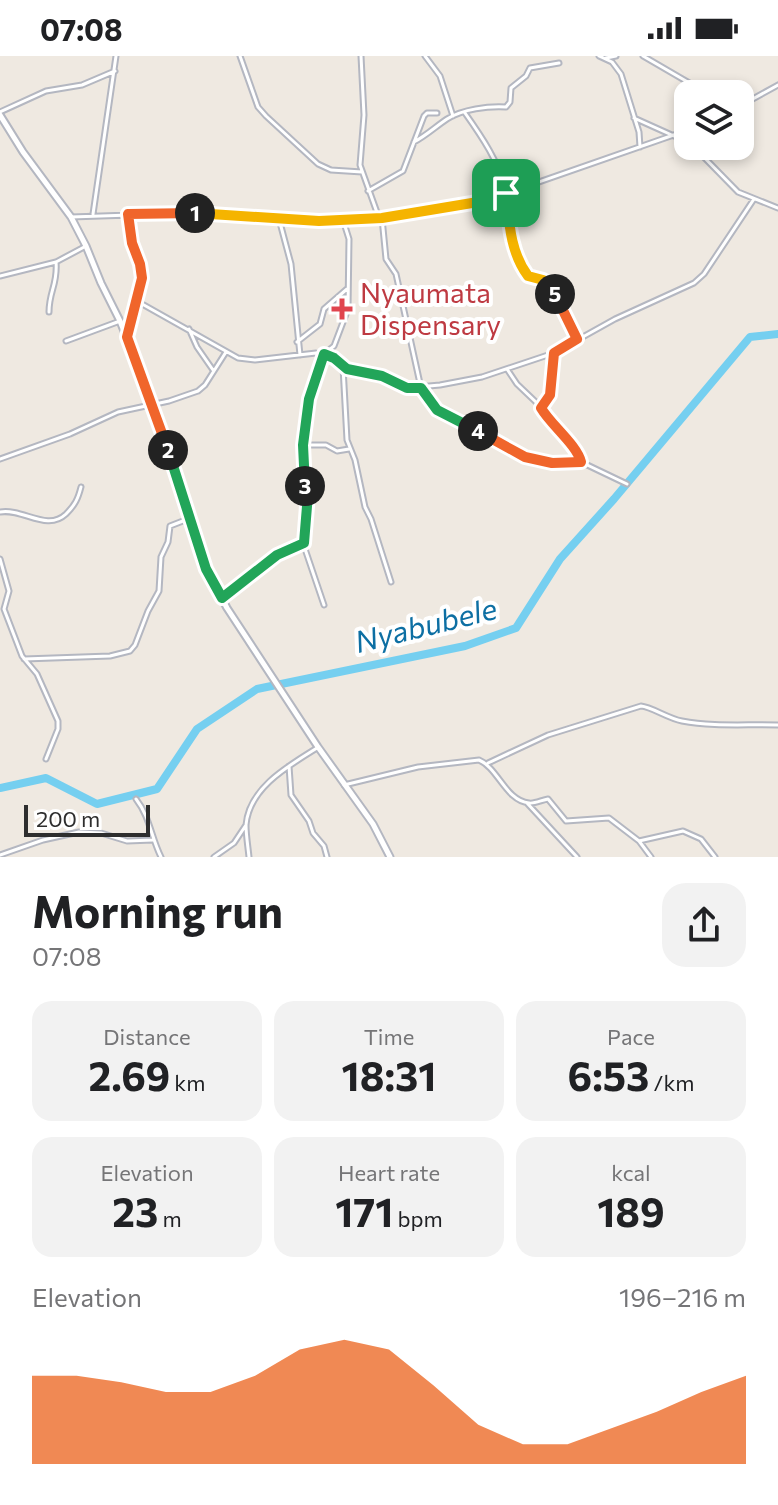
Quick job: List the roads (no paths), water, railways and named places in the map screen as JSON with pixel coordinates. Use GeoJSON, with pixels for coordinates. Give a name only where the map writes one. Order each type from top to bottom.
{"type":"FeatureCollection","features":[{"type":"Feature","properties":{"kind":"street"},"geometry":{"type":"LineString","coordinates":[[93,214],[116,56]]}},
{"type":"Feature","properties":{"kind":"street"},"geometry":{"type":"LineString","coordinates":[[240,56],[261,111],[296,146],[318,164],[331,170],[362,172]]}},
{"type":"Feature","properties":{"kind":"street"},"geometry":{"type":"LineString","coordinates":[[361,56],[364,115],[359,161],[380,218],[386,259],[397,278],[421,388],[437,410],[517,454],[552,463],[581,462],[627,484]]}},
{"type":"Feature","properties":{"kind":"street"},"geometry":{"type":"LineString","coordinates":[[425,56],[440,76],[453,116]]}},
{"type":"Feature","properties":{"kind":"street"},"geometry":{"type":"LineString","coordinates":[[599,56],[616,56]]}},
{"type":"Feature","properties":{"kind":"street"},"geometry":{"type":"LineString","coordinates":[[643,56],[684,80]]}},
{"type":"Feature","properties":{"kind":"street"},"geometry":{"type":"LineString","coordinates":[[606,58],[621,74],[640,147]]}},
{"type":"Feature","properties":{"kind":"street"},"geometry":{"type":"LineString","coordinates":[[414,142],[432,133],[453,116],[491,107],[506,107],[510,102],[511,88],[526,76],[530,68],[559,63]]}},
{"type":"Feature","properties":{"kind":"street"},"geometry":{"type":"LineString","coordinates":[[115,71],[82,85],[46,91],[0,113],[23,152],[71,217],[120,321],[153,403],[206,569],[318,747],[373,824],[390,857]]}},
{"type":"Feature","properties":{"kind":"street"},"geometry":{"type":"LineString","coordinates":[[754,98],[778,85]]}},
{"type":"Feature","properties":{"kind":"street"},"geometry":{"type":"LineString","coordinates":[[368,191],[403,171],[427,113],[437,113]]}},
{"type":"Feature","properties":{"kind":"street"},"geometry":{"type":"LineString","coordinates":[[465,113],[487,142],[506,193],[517,258],[528,276],[547,283],[560,302],[577,339]]}},
{"type":"Feature","properties":{"kind":"street"},"geometry":{"type":"LineString","coordinates":[[634,118],[674,136]]}},
{"type":"Feature","properties":{"kind":"street"},"geometry":{"type":"LineString","coordinates":[[71,217],[190,213],[279,219],[380,218],[472,203],[674,136]]}},
{"type":"Feature","properties":{"kind":"street"},"geometry":{"type":"LineString","coordinates":[[706,160],[732,188],[778,208]]}},
{"type":"Feature","properties":{"kind":"street"},"geometry":{"type":"LineString","coordinates":[[343,367],[382,376],[407,388],[421,388],[464,381],[554,353],[699,280],[754,199]]}},
{"type":"Feature","properties":{"kind":"street"},"geometry":{"type":"LineString","coordinates":[[127,337],[141,283],[141,269],[132,243],[128,214]]}},
{"type":"Feature","properties":{"kind":"street"},"geometry":{"type":"LineString","coordinates":[[279,219],[291,264],[300,355]]}},
{"type":"Feature","properties":{"kind":"street"},"geometry":{"type":"LineString","coordinates":[[324,605],[304,543],[308,494],[303,445],[309,399],[324,354],[334,346],[347,315],[349,239],[343,219]]}},
{"type":"Feature","properties":{"kind":"street"},"geometry":{"type":"LineString","coordinates":[[0,276],[56,262],[86,246]]}},
{"type":"Feature","properties":{"kind":"street"},"geometry":{"type":"LineString","coordinates":[[49,312],[49,296],[57,280],[56,262]]}},
{"type":"Feature","properties":{"kind":"street"},"geometry":{"type":"LineString","coordinates":[[297,342],[320,324],[324,309],[348,287]]}},
{"type":"Feature","properties":{"kind":"street"},"geometry":{"type":"LineString","coordinates":[[135,300],[226,352],[246,360],[316,353],[338,360],[343,367],[344,418],[349,449],[355,460],[365,507],[391,582]]}},
{"type":"Feature","properties":{"kind":"street"},"geometry":{"type":"LineString","coordinates":[[66,341],[120,321]]}},
{"type":"Feature","properties":{"kind":"street"},"geometry":{"type":"LineString","coordinates":[[189,329],[214,372]]}},
{"type":"Feature","properties":{"kind":"street"},"geometry":{"type":"LineString","coordinates":[[0,459],[70,434],[118,412],[198,391],[226,352]]}},
{"type":"Feature","properties":{"kind":"street"},"geometry":{"type":"LineString","coordinates":[[541,408],[550,395],[554,353]]}},
{"type":"Feature","properties":{"kind":"street"},"geometry":{"type":"LineString","coordinates":[[507,369],[578,452],[581,462]]}},
{"type":"Feature","properties":{"kind":"street"},"geometry":{"type":"LineString","coordinates":[[303,445],[326,445],[337,451],[349,449]]}},
{"type":"Feature","properties":{"kind":"street"},"geometry":{"type":"LineString","coordinates":[[0,512],[9,511],[51,522],[59,520],[74,505],[81,487]]}},
{"type":"Feature","properties":{"kind":"street"},"geometry":{"type":"LineString","coordinates":[[24,659],[110,656],[130,651],[159,591],[161,557],[168,542],[170,526],[190,519]]}},
{"type":"Feature","properties":{"kind":"street"},"geometry":{"type":"LineString","coordinates":[[222,598],[277,555],[304,543]]}},
{"type":"Feature","properties":{"kind":"street"},"geometry":{"type":"LineString","coordinates":[[0,559],[9,591],[4,609],[24,659],[37,674],[58,721],[58,729],[46,759]]}},
{"type":"Feature","properties":{"kind":"street"},"geometry":{"type":"LineString","coordinates":[[344,785],[446,762],[468,759],[487,763],[548,735],[641,706],[687,722],[778,725]]}},
{"type":"Feature","properties":{"kind":"street"},"geometry":{"type":"LineString","coordinates":[[214,857],[234,843],[246,825],[260,791],[318,747]]}},
{"type":"Feature","properties":{"kind":"street"},"geometry":{"type":"LineString","coordinates":[[487,763],[510,791],[527,803],[577,857]]}},
{"type":"Feature","properties":{"kind":"street"},"geometry":{"type":"LineString","coordinates":[[289,766],[291,795],[324,846],[327,857]]}},
{"type":"Feature","properties":{"kind":"street"},"geometry":{"type":"LineString","coordinates":[[136,799],[147,815],[161,857]]}},
{"type":"Feature","properties":{"kind":"street"},"geometry":{"type":"LineString","coordinates":[[527,803],[548,799],[569,822],[609,818],[639,841],[651,857]]}},
{"type":"Feature","properties":{"kind":"street"},"geometry":{"type":"LineString","coordinates":[[246,825],[249,857]]}},
{"type":"Feature","properties":{"kind":"street"},"geometry":{"type":"LineString","coordinates":[[639,841],[683,831],[701,839],[715,857]]}},
{"type":"Feature","properties":{"kind":"street"},"geometry":{"type":"LineString","coordinates":[[0,855],[79,832],[101,833],[127,841],[153,840]]}},
{"type":"Feature","properties":{"kind":"waterway","name":"Nyabubele"},"geometry":{"type":"LineString","coordinates":[[0,788],[46,778],[97,804],[157,789],[197,729],[257,689],[465,646],[516,628],[560,559],[750,337],[778,334]]}},
{"type":"Feature","properties":{"kind":"place","name":"Nyaumata Dispensary"},"geometry":{"type":"Point","coordinates":[342,309]}}]}
